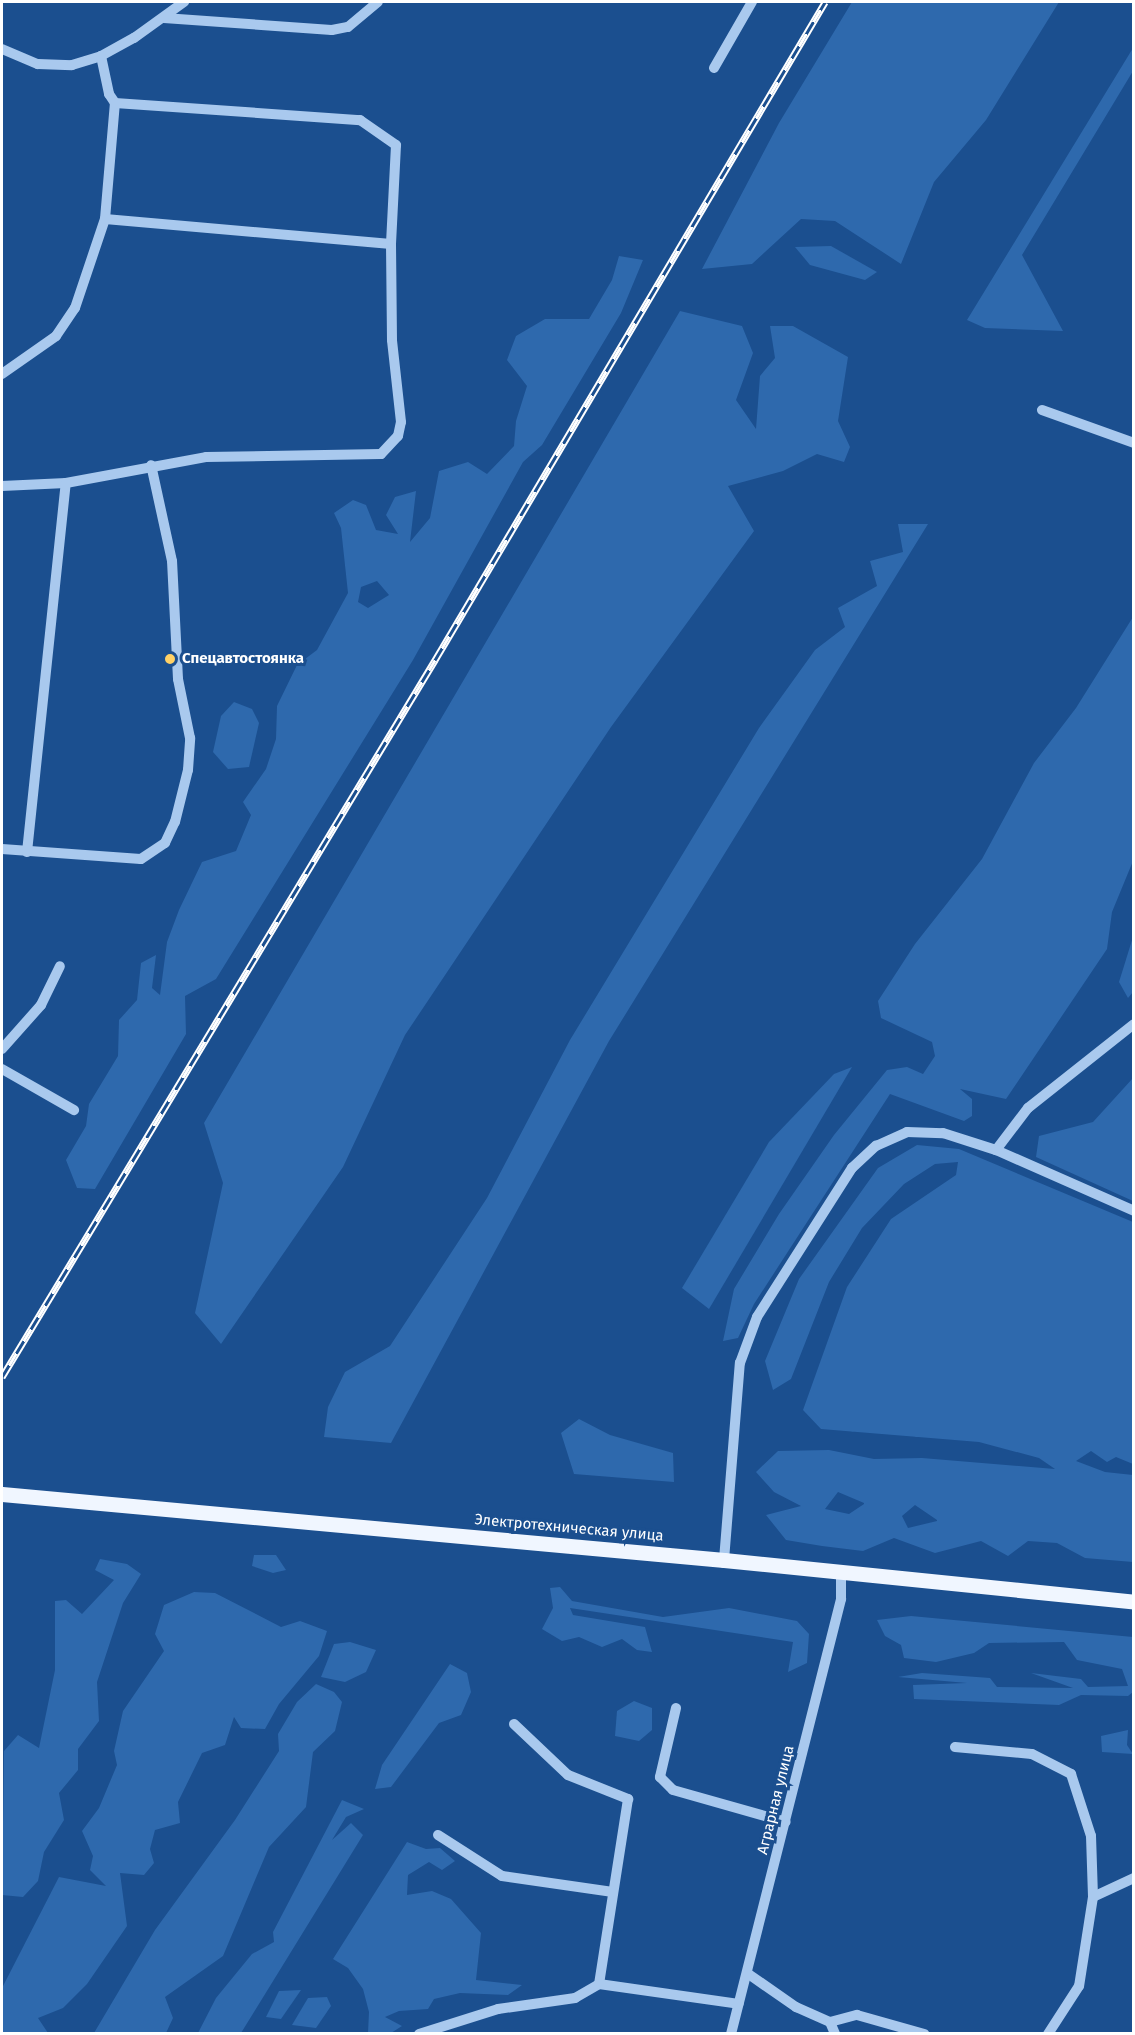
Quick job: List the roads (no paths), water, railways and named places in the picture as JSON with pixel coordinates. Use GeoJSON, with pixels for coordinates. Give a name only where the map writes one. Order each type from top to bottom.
{"type":"FeatureCollection","features":[{"type":"Feature","properties":{"kind":"main road","name":"Электротехническая улица"},"geometry":{"type":"LineString","coordinates":[[2,1494],[724,1560],[1134,1602]]}},
{"type":"Feature","properties":{"kind":"street"},"geometry":{"type":"LineString","coordinates":[[2,49],[39,64],[72,65],[100,56],[134,38],[184,2]]}},
{"type":"Feature","properties":{"kind":"street"},"geometry":{"type":"LineString","coordinates":[[164,18],[332,30],[348,27],[378,2]]}},
{"type":"Feature","properties":{"kind":"street"},"geometry":{"type":"LineString","coordinates":[[714,68],[752,2]]}},
{"type":"Feature","properties":{"kind":"street"},"geometry":{"type":"LineString","coordinates":[[2,374],[56,336],[75,308],[105,219],[115,102],[109,94],[100,56]]}},
{"type":"Feature","properties":{"kind":"street"},"geometry":{"type":"LineString","coordinates":[[2,486],[66,483],[151,465],[206,457],[381,453],[390,446],[401,422],[392,340],[391,244],[396,145],[360,120],[115,102]]}},
{"type":"Feature","properties":{"kind":"street"},"geometry":{"type":"LineString","coordinates":[[105,219],[391,244]]}},
{"type":"Feature","properties":{"kind":"street"},"geometry":{"type":"LineString","coordinates":[[1042,410],[1134,442]]}},
{"type":"Feature","properties":{"kind":"street"},"geometry":{"type":"LineString","coordinates":[[2,849],[141,859],[165,843],[175,822],[188,771],[190,738],[178,679],[172,561],[151,465]]}},
{"type":"Feature","properties":{"kind":"street"},"geometry":{"type":"LineString","coordinates":[[27,852],[66,483]]}},
{"type":"Feature","properties":{"kind":"street"},"geometry":{"type":"LineString","coordinates":[[2,1049],[41,1005],[60,966]]}},
{"type":"Feature","properties":{"kind":"street"},"geometry":{"type":"LineString","coordinates":[[996,1150],[1028,1108],[1134,1024]]}},
{"type":"Feature","properties":{"kind":"street"},"geometry":{"type":"LineString","coordinates":[[2,1069],[74,1110]]}},
{"type":"Feature","properties":{"kind":"street"},"geometry":{"type":"LineString","coordinates":[[724,1560],[740,1363],[757,1317],[852,1168],[876,1146],[907,1132],[943,1133],[996,1150],[1134,1211]]}},
{"type":"Feature","properties":{"kind":"street","name":"Аграрная улица"},"geometry":{"type":"LineString","coordinates":[[731,2034],[842,1599],[841,1573]]}},
{"type":"Feature","properties":{"kind":"street"},"geometry":{"type":"LineString","coordinates":[[676,1708],[660,1777],[673,1790],[786,1822]]}},
{"type":"Feature","properties":{"kind":"street"},"geometry":{"type":"LineString","coordinates":[[514,1724],[568,1775],[628,1799],[599,1984]]}},
{"type":"Feature","properties":{"kind":"street"},"geometry":{"type":"LineString","coordinates":[[955,1747],[1032,1754],[1071,1774],[1091,1836],[1093,1897],[1078,1986],[1048,2034]]}},
{"type":"Feature","properties":{"kind":"street"},"geometry":{"type":"LineString","coordinates":[[438,1835],[502,1876],[614,1892]]}},
{"type":"Feature","properties":{"kind":"street"},"geometry":{"type":"LineString","coordinates":[[1093,1897],[1134,1878]]}},
{"type":"Feature","properties":{"kind":"street"},"geometry":{"type":"LineString","coordinates":[[747,1973],[796,2007],[830,2022],[857,2016],[924,2034]]}},
{"type":"Feature","properties":{"kind":"street"},"geometry":{"type":"LineString","coordinates":[[419,2034],[498,2009],[575,1998],[599,1984],[739,2004]]}},
{"type":"Feature","properties":{"kind":"street"},"geometry":{"type":"LineString","coordinates":[[830,2022],[835,2034]]}},
{"type":"Feature","properties":{"kind":"railway"},"geometry":{"type":"LineString","coordinates":[[2,1377],[435,660],[825,2]]}},
{"type":"Feature","properties":{"kind":"place","name":"Спецавтостоянка"},"geometry":{"type":"Point","coordinates":[170,659]}}]}
